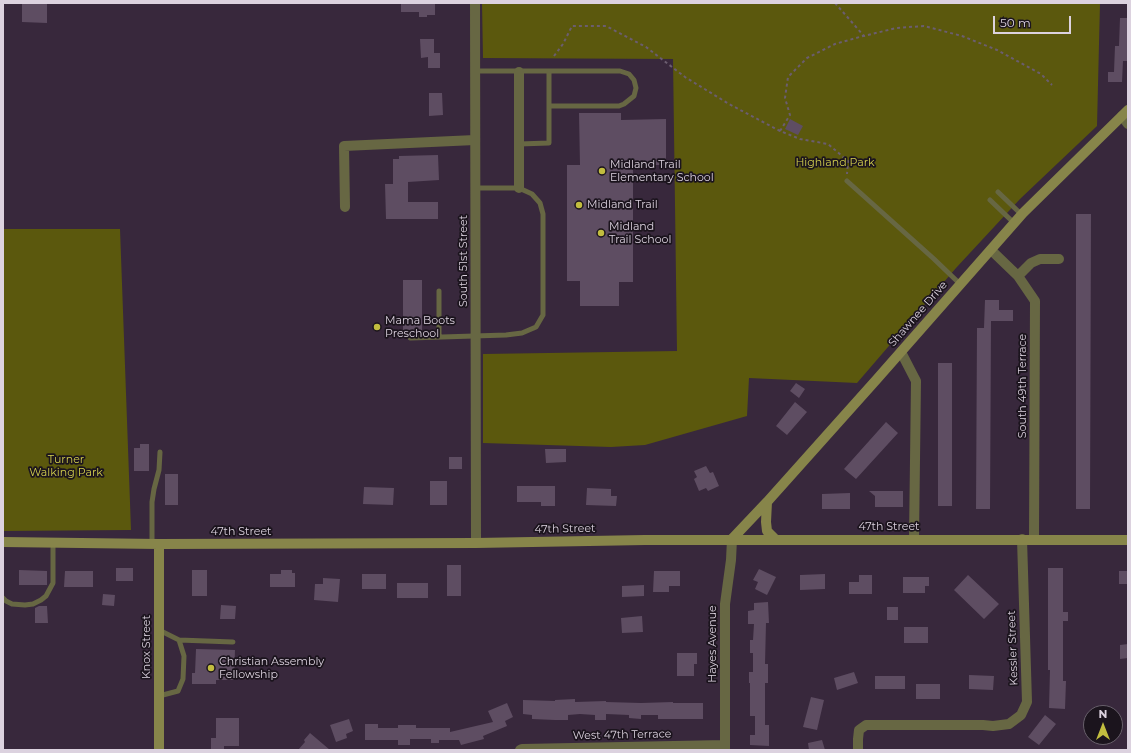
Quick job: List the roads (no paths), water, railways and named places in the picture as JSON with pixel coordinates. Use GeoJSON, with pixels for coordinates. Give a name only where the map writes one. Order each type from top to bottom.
{"type":"FeatureCollection","features":[{"type":"Feature","properties":{"kind":"main road","name":"Shawnee Drive"},"geometry":{"type":"LineString","coordinates":[[732,539],[901,352],[1014,223],[1126,117]]}},
{"type":"Feature","properties":{"kind":"main road"},"geometry":{"type":"LineString","coordinates":[[767,502],[767,531],[776,540]]}},
{"type":"Feature","properties":{"kind":"main road","name":"47th Street"},"geometry":{"type":"LineString","coordinates":[[3,542],[156,544],[476,543],[732,539],[1128,540]]}},
{"type":"Feature","properties":{"kind":"main road","name":"Knox Street"},"geometry":{"type":"LineString","coordinates":[[156,544],[159,630],[159,750]]}},
{"type":"Feature","properties":{"kind":"street","name":"South 51st Street"},"geometry":{"type":"LineString","coordinates":[[475,3],[476,543]]}},
{"type":"Feature","properties":{"kind":"street"},"geometry":{"type":"LineString","coordinates":[[519,72],[519,188]]}},
{"type":"Feature","properties":{"kind":"street"},"geometry":{"type":"LineString","coordinates":[[345,207],[344,146],[475,140]]}},
{"type":"Feature","properties":{"kind":"street","name":"South 49th Terrace"},"geometry":{"type":"LineString","coordinates":[[991,250],[1018,276],[1035,301],[1034,539]]}},
{"type":"Feature","properties":{"kind":"street"},"geometry":{"type":"LineString","coordinates":[[1018,276],[1031,263],[1040,259],[1059,259]]}},
{"type":"Feature","properties":{"kind":"street"},"geometry":{"type":"LineString","coordinates":[[901,352],[916,381],[914,539]]}},
{"type":"Feature","properties":{"kind":"street","name":"Hayes Avenue"},"geometry":{"type":"LineString","coordinates":[[725,747],[726,604],[732,539]]}},
{"type":"Feature","properties":{"kind":"street","name":"Kessler Street"},"geometry":{"type":"LineString","coordinates":[[858,750],[859,730],[866,725],[983,724],[992,726],[1010,724],[1021,714],[1027,702],[1022,539]]}},
{"type":"Feature","properties":{"kind":"street","name":"West 47th Terrace"},"geometry":{"type":"LineString","coordinates":[[520,750],[725,747]]}},
{"type":"Feature","properties":{"kind":"lane"},"geometry":{"type":"LineString","coordinates":[[475,71],[620,71],[629,74],[634,80],[636,88],[634,96],[619,106],[549,106]]}},
{"type":"Feature","properties":{"kind":"lane"},"geometry":{"type":"LineString","coordinates":[[519,144],[549,143],[549,72]]}},
{"type":"Feature","properties":{"kind":"lane"},"geometry":{"type":"LineString","coordinates":[[847,181],[960,284]]}},
{"type":"Feature","properties":{"kind":"lane"},"geometry":{"type":"LineString","coordinates":[[410,338],[506,335],[522,333],[536,327],[544,315],[543,214],[540,203],[532,194],[519,188],[476,188]]}},
{"type":"Feature","properties":{"kind":"lane"},"geometry":{"type":"LineString","coordinates":[[998,192],[1022,215]]}},
{"type":"Feature","properties":{"kind":"lane"},"geometry":{"type":"LineString","coordinates":[[990,200],[1014,223]]}},
{"type":"Feature","properties":{"kind":"lane"},"geometry":{"type":"LineString","coordinates":[[439,291],[439,337]]}},
{"type":"Feature","properties":{"kind":"lane"},"geometry":{"type":"LineString","coordinates":[[156,544],[152,502],[159,470],[160,452]]}},
{"type":"Feature","properties":{"kind":"lane"},"geometry":{"type":"LineString","coordinates":[[3,598],[12,604],[25,605],[37,602],[46,596],[53,583],[53,543]]}},
{"type":"Feature","properties":{"kind":"lane"},"geometry":{"type":"LineString","coordinates":[[159,630],[179,640],[233,642]]}},
{"type":"Feature","properties":{"kind":"lane"},"geometry":{"type":"LineString","coordinates":[[159,696],[178,691],[183,679],[184,656],[179,640]]}},
{"type":"Feature","properties":{"kind":"place","name":"Midland Trail Elementary School"},"geometry":{"type":"Point","coordinates":[602,171]}},
{"type":"Feature","properties":{"kind":"place","name":"Midland Trail"},"geometry":{"type":"Point","coordinates":[579,205]}},
{"type":"Feature","properties":{"kind":"place","name":"Midland Trail School"},"geometry":{"type":"Point","coordinates":[601,233]}},
{"type":"Feature","properties":{"kind":"place","name":"Mama Boots Preschool"},"geometry":{"type":"Point","coordinates":[377,327]}},
{"type":"Feature","properties":{"kind":"place","name":"Christian Assembly Fellowship"},"geometry":{"type":"Point","coordinates":[211,668]}},
{"type":"Feature","properties":{"kind":"park label","name":"Highland Park"},"geometry":{"type":"Point","coordinates":[835,163]}},
{"type":"Feature","properties":{"kind":"park label","name":"Turner Walking Park"},"geometry":{"type":"Point","coordinates":[66,466]}}]}
